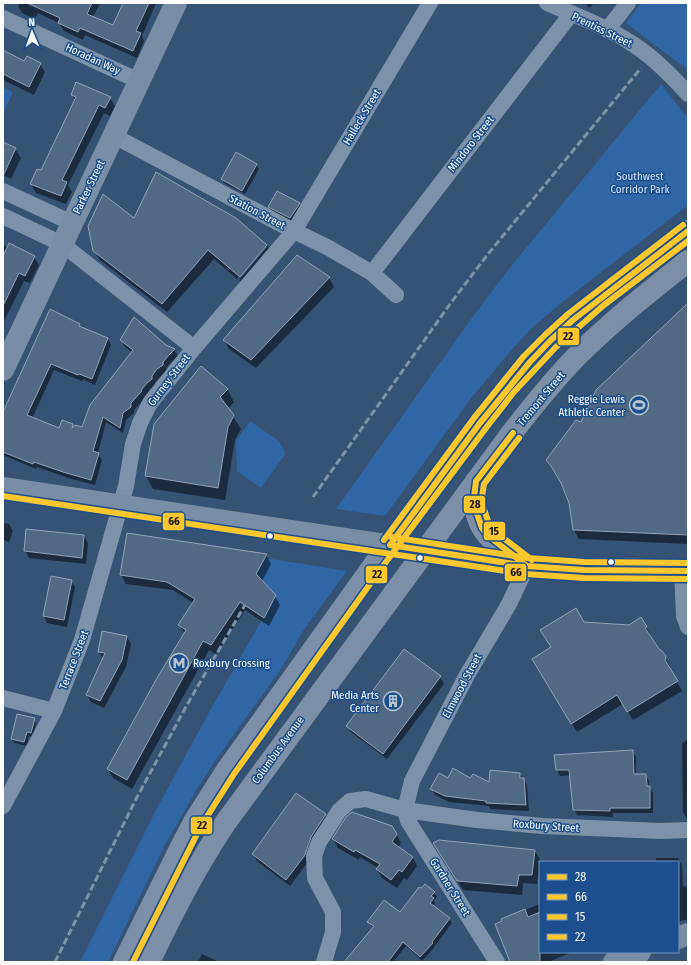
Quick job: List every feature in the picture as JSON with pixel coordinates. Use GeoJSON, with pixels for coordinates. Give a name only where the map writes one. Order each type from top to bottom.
{"type":"FeatureCollection","features":[{"type":"Feature","properties":{"kind":"main road","name":"Parker Street"},"geometry":{"type":"LineString","coordinates":[[3,370],[176,3]]}},
{"type":"Feature","properties":{"kind":"main road"},"geometry":{"type":"LineString","coordinates":[[124,962],[197,816],[226,770],[374,565],[480,423],[530,362],[550,341],[573,320],[688,231]]}},
{"type":"Feature","properties":{"kind":"main road","name":"Tremont Street"},"geometry":{"type":"LineString","coordinates":[[426,550],[476,481],[548,388],[578,355],[611,324],[688,261]]}},
{"type":"Feature","properties":{"kind":"main road"},"geometry":{"type":"LineString","coordinates":[[476,481],[474,497],[475,508],[482,528],[495,542],[527,566]]}},
{"type":"Feature","properties":{"kind":"main road"},"geometry":{"type":"LineString","coordinates":[[3,488],[527,566],[584,570],[685,571]]}},
{"type":"Feature","properties":{"kind":"main road","name":"Columbus Avenue"},"geometry":{"type":"LineString","coordinates":[[149,962],[193,875],[222,827],[426,550]]}},
{"type":"Feature","properties":{"kind":"main road"},"geometry":{"type":"LineString","coordinates":[[614,962],[638,953]]}},
{"type":"Feature","properties":{"kind":"street","name":"Halleck Street"},"geometry":{"type":"LineString","coordinates":[[294,231],[430,3]]}},
{"type":"Feature","properties":{"kind":"street","name":"Prentiss Street"},"geometry":{"type":"LineString","coordinates":[[548,3],[630,42],[645,53],[688,94]]}},
{"type":"Feature","properties":{"kind":"street"},"geometry":{"type":"LineString","coordinates":[[607,30],[628,3]]}},
{"type":"Feature","properties":{"kind":"street","name":"Mindoro Street"},"geometry":{"type":"LineString","coordinates":[[372,273],[571,14]]}},
{"type":"Feature","properties":{"kind":"street","name":"Horadan Way"},"geometry":{"type":"LineString","coordinates":[[3,18],[139,81]]}},
{"type":"Feature","properties":{"kind":"street","name":"Station Street"},"geometry":{"type":"LineString","coordinates":[[114,136],[327,247],[372,273],[396,295]]}},
{"type":"Feature","properties":{"kind":"street"},"geometry":{"type":"LineString","coordinates":[[3,191],[72,223]]}},
{"type":"Feature","properties":{"kind":"street","name":"Gurney Street"},"geometry":{"type":"LineString","coordinates":[[3,216],[62,244],[194,348]]}},
{"type":"Feature","properties":{"kind":"street","name":"Gurney Street"},"geometry":{"type":"LineString","coordinates":[[120,505],[126,486],[133,444],[140,423],[150,403],[194,348],[294,231]]}},
{"type":"Feature","properties":{"kind":"street","name":"Terrace Street"},"geometry":{"type":"LineString","coordinates":[[3,806],[54,711],[84,634],[120,505]]}},
{"type":"Feature","properties":{"kind":"street","name":"Elmwood Street"},"geometry":{"type":"LineString","coordinates":[[405,810],[412,782],[466,675],[509,604],[527,566]]}},
{"type":"Feature","properties":{"kind":"street"},"geometry":{"type":"LineString","coordinates":[[685,571],[684,616],[688,627]]}},
{"type":"Feature","properties":{"kind":"street"},"geometry":{"type":"LineString","coordinates":[[3,698],[54,711]]}},
{"type":"Feature","properties":{"kind":"street","name":"Roxbury Street"},"geometry":{"type":"LineString","coordinates":[[324,962],[333,932],[333,912],[315,878],[314,856],[319,842],[340,811],[350,801],[366,799],[405,810],[477,820],[542,826],[661,831],[688,830]]}},
{"type":"Feature","properties":{"kind":"street","name":"Gardner Street"},"geometry":{"type":"LineString","coordinates":[[405,810],[408,821],[497,962]]}},
{"type":"Feature","properties":{"kind":"street"},"geometry":{"type":"LineString","coordinates":[[642,953],[647,962]]}},
{"type":"Feature","properties":{"kind":"green space"},"geometry":{"type":"Polygon","coordinates":[[[641,3],[688,3],[688,70],[626,23],[641,3]]]}},
{"type":"Feature","properties":{"kind":"green space","name":"Southwest Corridor Park"},"geometry":{"type":"Polygon","coordinates":[[[661,84],[688,118],[688,205],[560,304],[534,326],[514,347],[472,397],[385,516],[336,509],[471,319],[508,270],[661,84]]]}},
{"type":"Feature","properties":{"kind":"green space"},"geometry":{"type":"Polygon","coordinates":[[[3,87],[13,92],[5,110],[3,109],[3,87]]]}},
{"type":"Feature","properties":{"kind":"green space"},"geometry":{"type":"Polygon","coordinates":[[[250,421],[279,441],[286,453],[261,488],[237,471],[236,441],[250,421]]]}},
{"type":"Feature","properties":{"kind":"green space"},"geometry":{"type":"Polygon","coordinates":[[[265,558],[347,571],[305,628],[281,669],[215,761],[197,789],[165,845],[108,962],[80,962],[156,810],[208,714],[276,595],[256,574],[265,558]]]}},
{"type":"Feature","properties":{"kind":"building"},"geometry":{"type":"Polygon","coordinates":[[[27,3],[92,3],[87,14],[113,25],[123,3],[149,3],[136,31],[141,33],[133,51],[80,28],[78,32],[58,23],[60,18],[27,3]]]}},
{"type":"Feature","properties":{"kind":"building"},"geometry":{"type":"Polygon","coordinates":[[[3,50],[24,61],[27,56],[41,63],[29,87],[3,74],[3,50]]]}},
{"type":"Feature","properties":{"kind":"building"},"geometry":{"type":"Polygon","coordinates":[[[76,82],[111,97],[105,108],[99,105],[62,180],[67,182],[61,196],[30,184],[37,169],[41,170],[76,97],[71,95],[76,82]]]}},
{"type":"Feature","properties":{"kind":"building"},"geometry":{"type":"Polygon","coordinates":[[[3,142],[16,148],[3,176],[3,142]]]}},
{"type":"Feature","properties":{"kind":"building"},"geometry":{"type":"Polygon","coordinates":[[[236,152],[257,164],[242,191],[221,179],[236,152]]]}},
{"type":"Feature","properties":{"kind":"building"},"geometry":{"type":"Polygon","coordinates":[[[156,172],[236,218],[267,245],[240,277],[208,250],[162,304],[93,251],[88,226],[103,194],[134,218],[156,172]]]}},
{"type":"Feature","properties":{"kind":"building"},"geometry":{"type":"Polygon","coordinates":[[[277,191],[300,203],[290,218],[268,207],[277,191]]]}},
{"type":"Feature","properties":{"kind":"building"},"geometry":{"type":"Polygon","coordinates":[[[9,243],[35,256],[25,276],[19,273],[3,306],[3,256],[9,243]]]}},
{"type":"Feature","properties":{"kind":"building"},"geometry":{"type":"Polygon","coordinates":[[[297,255],[330,277],[251,360],[223,340],[297,255]]]}},
{"type":"Feature","properties":{"kind":"building","name":"Reggie Lewis Athletic Center"},"geometry":{"type":"Polygon","coordinates":[[[688,303],[688,535],[573,530],[569,503],[561,483],[546,460],[576,420],[581,422],[596,390],[688,303]]]}},
{"type":"Feature","properties":{"kind":"building"},"geometry":{"type":"Polygon","coordinates":[[[50,309],[80,324],[79,326],[108,338],[92,379],[51,364],[27,415],[59,428],[62,420],[73,424],[72,428],[75,425],[82,427],[90,405],[133,350],[120,340],[134,317],[166,345],[175,349],[163,362],[163,365],[157,369],[152,376],[152,379],[131,403],[131,407],[123,413],[120,428],[103,417],[93,451],[99,453],[91,480],[34,462],[33,464],[3,452],[3,412],[50,309]]]}},
{"type":"Feature","properties":{"kind":"building"},"geometry":{"type":"Polygon","coordinates":[[[201,366],[228,389],[220,397],[234,415],[228,427],[218,488],[145,476],[154,424],[201,366]]]}},
{"type":"Feature","properties":{"kind":"building"},"geometry":{"type":"Polygon","coordinates":[[[26,529],[84,535],[82,558],[24,551],[26,529]]]}},
{"type":"Feature","properties":{"kind":"building","name":"Roxbury Crossing"},"geometry":{"type":"Polygon","coordinates":[[[127,533],[267,554],[256,574],[276,595],[264,618],[240,602],[211,645],[203,641],[127,780],[107,769],[157,678],[186,630],[178,625],[195,599],[167,582],[120,575],[127,533]]]}},
{"type":"Feature","properties":{"kind":"building"},"geometry":{"type":"Polygon","coordinates":[[[51,576],[72,580],[64,620],[43,616],[51,576]]]}},
{"type":"Feature","properties":{"kind":"building"},"geometry":{"type":"Polygon","coordinates":[[[576,608],[584,622],[629,625],[641,617],[647,627],[645,628],[659,649],[666,656],[665,660],[678,681],[627,712],[617,695],[571,724],[532,659],[551,647],[540,630],[576,608]]]}},
{"type":"Feature","properties":{"kind":"building"},"geometry":{"type":"Polygon","coordinates":[[[102,631],[127,636],[122,660],[100,701],[86,695],[105,653],[98,652],[102,631]]]}},
{"type":"Feature","properties":{"kind":"building","name":"Media Arts Center"},"geometry":{"type":"Polygon","coordinates":[[[404,649],[441,676],[383,754],[346,726],[404,649]]]}},
{"type":"Feature","properties":{"kind":"building"},"geometry":{"type":"Polygon","coordinates":[[[17,714],[35,718],[31,733],[27,732],[24,742],[11,739],[17,714]]]}},
{"type":"Feature","properties":{"kind":"building"},"geometry":{"type":"Polygon","coordinates":[[[633,750],[634,774],[646,774],[647,786],[650,786],[650,808],[610,808],[610,811],[573,810],[569,770],[556,770],[554,755],[633,750]]]}},
{"type":"Feature","properties":{"kind":"building"},"geometry":{"type":"Polygon","coordinates":[[[453,768],[470,778],[473,774],[489,782],[490,770],[520,773],[520,778],[524,778],[526,805],[486,803],[486,801],[445,796],[430,789],[439,773],[448,778],[453,768]]]}},
{"type":"Feature","properties":{"kind":"building"},"geometry":{"type":"Polygon","coordinates":[[[296,793],[326,814],[311,837],[305,855],[286,880],[252,854],[296,793]]]}},
{"type":"Feature","properties":{"kind":"building"},"geometry":{"type":"Polygon","coordinates":[[[352,812],[392,826],[397,834],[392,842],[413,857],[402,872],[399,870],[391,880],[376,869],[380,864],[355,850],[354,852],[332,839],[346,817],[352,812]]]}},
{"type":"Feature","properties":{"kind":"building"},"geometry":{"type":"Polygon","coordinates":[[[439,840],[535,850],[532,875],[519,875],[517,886],[457,881],[433,843],[439,840]]]}},
{"type":"Feature","properties":{"kind":"building"},"geometry":{"type":"Polygon","coordinates":[[[425,884],[435,892],[431,896],[434,898],[430,903],[450,918],[432,942],[433,943],[420,957],[403,942],[388,962],[344,962],[374,926],[367,922],[384,900],[400,912],[419,887],[421,888],[425,884]]]}},
{"type":"Feature","properties":{"kind":"building"},"geometry":{"type":"Polygon","coordinates":[[[525,909],[528,917],[539,912],[540,962],[510,962],[495,924],[502,921],[501,919],[525,909]]]}},
{"type":"Feature","properties":{"kind":"railway"},"geometry":{"type":"LineString","coordinates":[[313,497],[450,304],[488,254],[641,68]]}},
{"type":"Feature","properties":{"kind":"railway"},"geometry":{"type":"LineString","coordinates":[[55,962],[136,799],[188,703],[245,605]]}},
{"type":"Feature","properties":{"kind":"transit line","name":"15"},"geometry":{"type":"LineString","coordinates":[[384,540],[474,418],[524,356],[568,314],[683,225]]}},
{"type":"Feature","properties":{"kind":"transit line","name":"28"},"geometry":{"type":"LineString","coordinates":[[390,545],[480,423],[530,362],[573,320],[688,231]]}},
{"type":"Feature","properties":{"kind":"transit line","name":"22"},"geometry":{"type":"LineString","coordinates":[[133,962],[201,826],[234,774],[380,570],[486,428],[514,392],[556,347],[604,305],[688,241]]}},
{"type":"Feature","properties":{"kind":"transit line","name":"28"},"geometry":{"type":"LineString","coordinates":[[513,433],[476,481],[474,497],[475,508],[482,528],[487,535],[527,566]]}},
{"type":"Feature","properties":{"kind":"transit line","name":"15"},"geometry":{"type":"LineString","coordinates":[[519,438],[484,484],[482,497],[483,506],[489,524],[493,530],[532,560]]}},
{"type":"Feature","properties":{"kind":"transit line","name":"66"},"geometry":{"type":"LineString","coordinates":[[3,496],[526,574],[584,578],[688,579]]}},
{"type":"Feature","properties":{"kind":"transit line","name":"15"},"geometry":{"type":"LineString","coordinates":[[391,537],[528,558],[584,562],[688,563]]}},
{"type":"Feature","properties":{"kind":"transit line","name":"28"},"geometry":{"type":"LineString","coordinates":[[390,545],[527,566],[584,570],[688,571]]}},
{"type":"Feature","properties":{"kind":"place","name":"Reggie Lewis Athletic Center"},"geometry":{"type":"Point","coordinates":[639,405]}},
{"type":"Feature","properties":{"kind":"place","name":"Roxbury Crossing"},"geometry":{"type":"Point","coordinates":[179,663]}},
{"type":"Feature","properties":{"kind":"place","name":"Media Arts Center"},"geometry":{"type":"Point","coordinates":[393,701]}}]}
